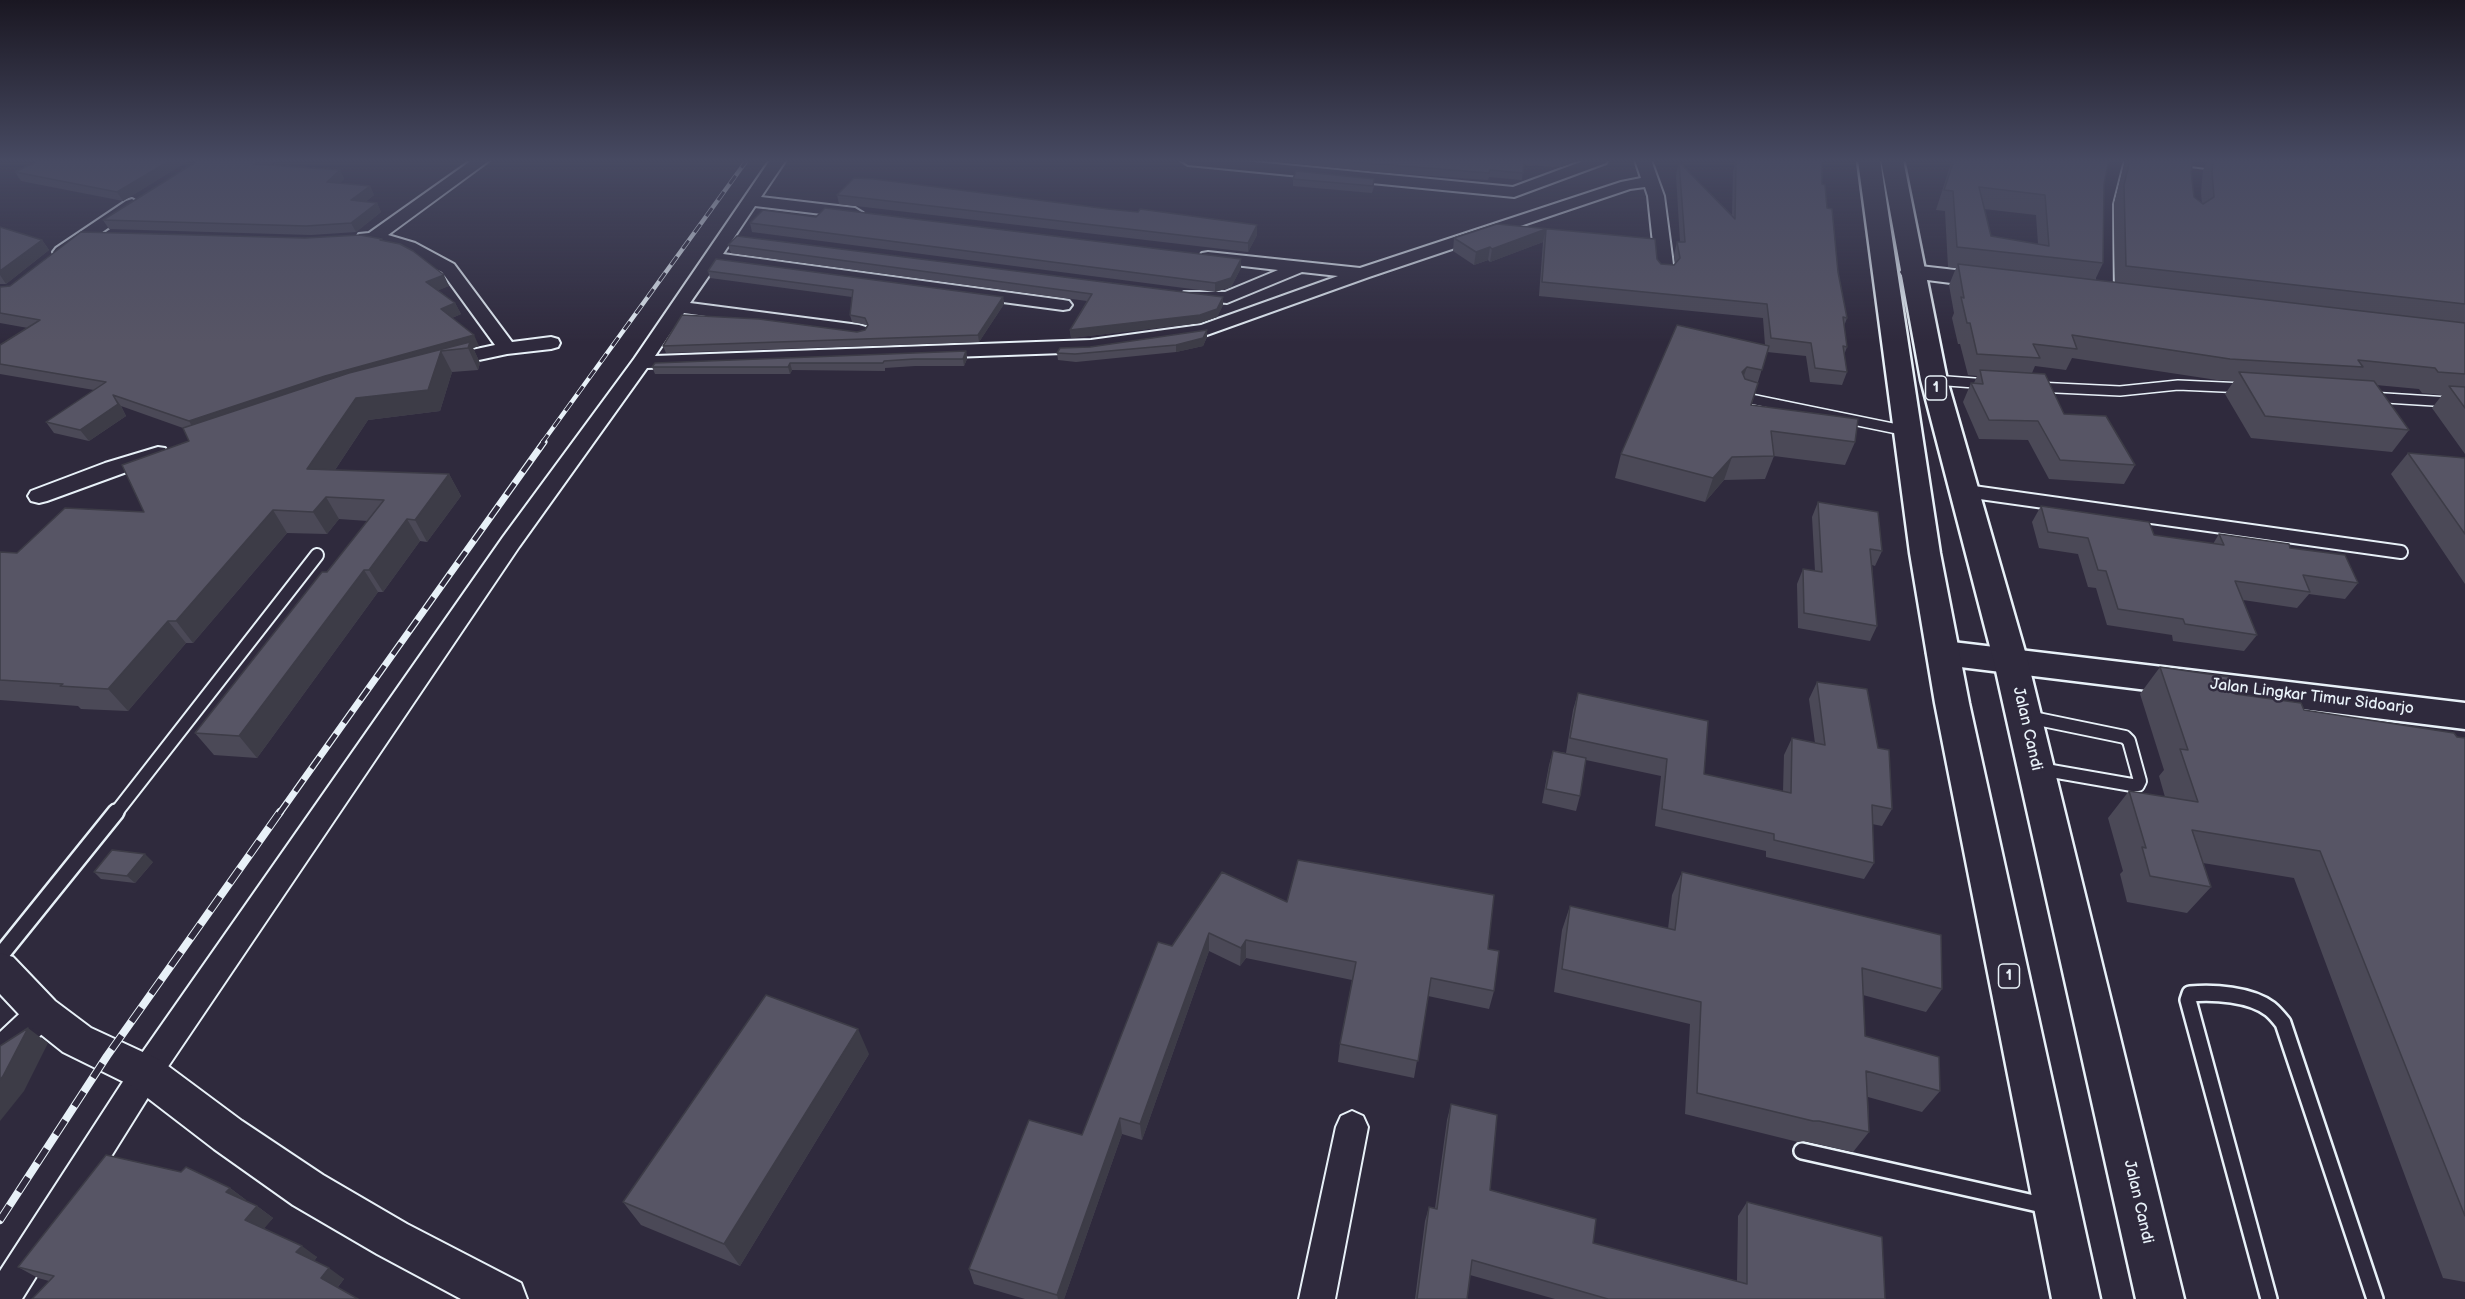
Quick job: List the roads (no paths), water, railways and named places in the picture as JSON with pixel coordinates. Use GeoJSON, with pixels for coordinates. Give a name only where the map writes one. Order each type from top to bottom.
{"type":"FeatureCollection","features":[{"type":"Feature","properties":{"kind":"main road","name":"1"},"geometry":{"type":"LineString","coordinates":[[1878,221],[1925,553],[2076,1299]]}},
{"type":"Feature","properties":{"kind":"main road","name":"Jalan Candi"},"geometry":{"type":"LineString","coordinates":[[1902,221],[1934,380],[2011,662],[2160,1299]]}},
{"type":"Feature","properties":{"kind":"main road","name":"Jalan Lingkar Timur Sidoarjo"},"geometry":{"type":"LineString","coordinates":[[1944,653],[2465,716]]}},
{"type":"Feature","properties":{"kind":"street"},"geometry":{"type":"LineString","coordinates":[[47,263],[107,221]]}},
{"type":"Feature","properties":{"kind":"street"},"geometry":{"type":"LineString","coordinates":[[373,238],[397,221]]}},
{"type":"Feature","properties":{"kind":"street"},"geometry":{"type":"LineString","coordinates":[[2,1299],[146,1073],[511,542],[642,362],[735,221]]}},
{"type":"Feature","properties":{"kind":"street"},"geometry":{"type":"LineString","coordinates":[[642,362],[1081,346],[1204,330],[1354,272],[1515,221]]}},
{"type":"Feature","properties":{"kind":"street"},"geometry":{"type":"LineString","coordinates":[[1660,221],[1665,272]]}},
{"type":"Feature","properties":{"kind":"street"},"geometry":{"type":"LineString","coordinates":[[2104,221],[2104,295]]}},
{"type":"Feature","properties":{"kind":"street"},"geometry":{"type":"LineString","coordinates":[[726,235],[749,238]]}},
{"type":"Feature","properties":{"kind":"street"},"geometry":{"type":"LineString","coordinates":[[83,236],[117,237]]}},
{"type":"Feature","properties":{"kind":"street"},"geometry":{"type":"LineString","coordinates":[[347,239],[390,240],[409,247],[448,268],[504,343]]}},
{"type":"Feature","properties":{"kind":"street"},"geometry":{"type":"LineString","coordinates":[[1194,255],[1354,272]]}},
{"type":"Feature","properties":{"kind":"street"},"geometry":{"type":"LineString","coordinates":[[712,258],[1063,305]]}},
{"type":"Feature","properties":{"kind":"street"},"geometry":{"type":"LineString","coordinates":[[1168,293],[1215,299],[1227,298],[1307,267]]}},
{"type":"Feature","properties":{"kind":"street"},"geometry":{"type":"LineString","coordinates":[[1911,272],[2013,284]]}},
{"type":"Feature","properties":{"kind":"street"},"geometry":{"type":"LineString","coordinates":[[2081,292],[2127,297]]}},
{"type":"Feature","properties":{"kind":"street"},"geometry":{"type":"LineString","coordinates":[[678,307],[859,332]]}},
{"type":"Feature","properties":{"kind":"street"},"geometry":{"type":"LineString","coordinates":[[428,365],[504,343],[551,343]]}},
{"type":"Feature","properties":{"kind":"street"},"geometry":{"type":"LineString","coordinates":[[39,496],[173,448]]}},
{"type":"Feature","properties":{"kind":"street"},"geometry":{"type":"LineString","coordinates":[[0,969],[42,1013],[77,1040],[146,1073],[228,1135],[308,1190],[392,1239],[505,1299]]}},
{"type":"Feature","properties":{"kind":"street"},"geometry":{"type":"LineString","coordinates":[[0,1052],[42,1013]]}},
{"type":"Feature","properties":{"kind":"street"},"geometry":{"type":"LineString","coordinates":[[1317,1299],[1352,1127]]}},
{"type":"Feature","properties":{"kind":"lane"},"geometry":{"type":"LineString","coordinates":[[1934,380],[2003,385]]}},
{"type":"Feature","properties":{"kind":"lane"},"geometry":{"type":"LineString","coordinates":[[2026,386],[2120,391],[2178,385],[2253,389]]}},
{"type":"Feature","properties":{"kind":"lane"},"geometry":{"type":"LineString","coordinates":[[2359,396],[2465,403]]}},
{"type":"Feature","properties":{"kind":"lane"},"geometry":{"type":"LineString","coordinates":[[1741,398],[1908,431]]}},
{"type":"Feature","properties":{"kind":"lane"},"geometry":{"type":"LineString","coordinates":[[1966,491],[2401,552]]}},
{"type":"Feature","properties":{"kind":"lane"},"geometry":{"type":"LineString","coordinates":[[0,956],[67,875],[317,555]]}},
{"type":"Feature","properties":{"kind":"lane"},"geometry":{"type":"LineString","coordinates":[[2024,716],[2125,737],[2140,781],[2138,785],[2132,785],[2036,768]]}},
{"type":"Feature","properties":{"kind":"lane"},"geometry":{"type":"LineString","coordinates":[[2269,1299],[2188,1000],[2190,994],[2200,992],[2255,1002],[2270,1009],[2283,1023],[2378,1298]]}},
{"type":"Feature","properties":{"kind":"lane"},"geometry":{"type":"LineString","coordinates":[[1802,1151],[1966,1186],[2057,1209]]}},
{"type":"Feature","properties":{"kind":"railway"},"geometry":{"type":"LineString","coordinates":[[542,443],[703,221]]}},
{"type":"Feature","properties":{"kind":"railway"},"geometry":{"type":"LineString","coordinates":[[279,814],[544,442]]}},
{"type":"Feature","properties":{"kind":"railway"},"geometry":{"type":"LineString","coordinates":[[0,1220],[107,1056],[280,812]]}}]}
